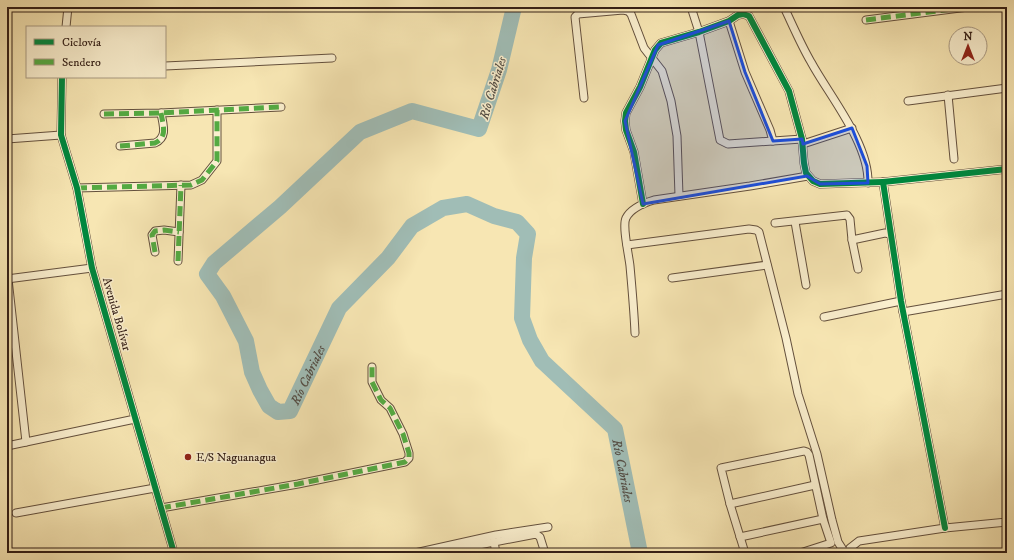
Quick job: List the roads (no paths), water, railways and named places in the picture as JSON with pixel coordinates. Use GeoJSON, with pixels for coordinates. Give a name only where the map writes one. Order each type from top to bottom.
{"type":"FeatureCollection","features":[{"type":"Feature","properties":{"kind":"street"},"geometry":{"type":"LineString","coordinates":[[66,26],[68,7]]}},
{"type":"Feature","properties":{"kind":"street"},"geometry":{"type":"LineString","coordinates":[[691,7],[698,32],[720,140],[728,144],[773,141],[803,142],[852,128]]}},
{"type":"Feature","properties":{"kind":"street"},"geometry":{"type":"LineString","coordinates":[[784,7],[811,63],[852,128],[867,166],[868,183]]}},
{"type":"Feature","properties":{"kind":"street"},"geometry":{"type":"LineString","coordinates":[[866,20],[968,7]]}},
{"type":"Feature","properties":{"kind":"street"},"geometry":{"type":"LineString","coordinates":[[584,98],[575,18],[577,14],[623,10],[628,11],[631,14],[641,41],[659,66],[664,76],[674,111],[677,136],[679,196]]}},
{"type":"Feature","properties":{"kind":"street"},"geometry":{"type":"LineString","coordinates":[[643,204],[634,152],[626,130],[625,121],[628,110],[640,88],[656,47],[661,43],[698,32],[741,14],[748,16],[789,90],[803,142],[804,163],[808,176],[813,181],[820,184],[868,183],[1007,169]]}},
{"type":"Feature","properties":{"kind":"street"},"geometry":{"type":"LineString","coordinates":[[729,20],[745,72],[770,130],[773,141]]}},
{"type":"Feature","properties":{"kind":"street"},"geometry":{"type":"LineString","coordinates":[[166,66],[332,58]]}},
{"type":"Feature","properties":{"kind":"street","name":"Avenida Bolívar"},"geometry":{"type":"LineString","coordinates":[[62,78],[61,134],[77,188],[92,268],[174,553]]}},
{"type":"Feature","properties":{"kind":"street"},"geometry":{"type":"LineString","coordinates":[[908,101],[1007,88]]}},
{"type":"Feature","properties":{"kind":"street"},"geometry":{"type":"LineString","coordinates":[[948,95],[954,159]]}},
{"type":"Feature","properties":{"kind":"street"},"geometry":{"type":"LineString","coordinates":[[104,114],[161,113],[281,107]]}},
{"type":"Feature","properties":{"kind":"street"},"geometry":{"type":"LineString","coordinates":[[77,188],[123,188],[191,185],[202,180],[217,161],[217,110]]}},
{"type":"Feature","properties":{"kind":"street"},"geometry":{"type":"LineString","coordinates":[[120,146],[155,143],[159,141],[163,136],[161,113]]}},
{"type":"Feature","properties":{"kind":"street"},"geometry":{"type":"LineString","coordinates":[[7,139],[61,134]]}},
{"type":"Feature","properties":{"kind":"street"},"geometry":{"type":"LineString","coordinates":[[636,333],[624,224],[626,217],[630,212],[643,204],[654,200],[808,176]]}},
{"type":"Feature","properties":{"kind":"street"},"geometry":{"type":"LineString","coordinates":[[883,182],[901,301],[945,528]]}},
{"type":"Feature","properties":{"kind":"street"},"geometry":{"type":"LineString","coordinates":[[178,262],[181,185]]}},
{"type":"Feature","properties":{"kind":"street"},"geometry":{"type":"LineString","coordinates":[[776,223],[848,215],[850,219],[852,240],[858,269]]}},
{"type":"Feature","properties":{"kind":"street"},"geometry":{"type":"LineString","coordinates":[[795,222],[806,285]]}},
{"type":"Feature","properties":{"kind":"street"},"geometry":{"type":"LineString","coordinates":[[627,245],[753,229],[759,232],[786,338],[796,386],[817,454],[838,542],[845,553]]}},
{"type":"Feature","properties":{"kind":"street"},"geometry":{"type":"LineString","coordinates":[[155,252],[152,235],[155,231],[164,230],[179,232]]}},
{"type":"Feature","properties":{"kind":"street"},"geometry":{"type":"LineString","coordinates":[[852,240],[885,233],[890,234]]}},
{"type":"Feature","properties":{"kind":"street"},"geometry":{"type":"LineString","coordinates":[[672,278],[767,265]]}},
{"type":"Feature","properties":{"kind":"street"},"geometry":{"type":"LineString","coordinates":[[26,442],[7,279],[92,268]]}},
{"type":"Feature","properties":{"kind":"street"},"geometry":{"type":"LineString","coordinates":[[903,312],[1007,294]]}},
{"type":"Feature","properties":{"kind":"street"},"geometry":{"type":"LineString","coordinates":[[824,317],[901,301]]}},
{"type":"Feature","properties":{"kind":"street"},"geometry":{"type":"LineString","coordinates":[[161,508],[298,484],[405,462],[409,458],[409,453],[403,434],[390,408],[380,400],[372,382],[372,367]]}},
{"type":"Feature","properties":{"kind":"street"},"geometry":{"type":"LineString","coordinates":[[7,446],[136,419]]}},
{"type":"Feature","properties":{"kind":"street"},"geometry":{"type":"LineString","coordinates":[[746,553],[730,504],[721,468],[804,451],[809,455],[823,519],[831,543],[800,553]]}},
{"type":"Feature","properties":{"kind":"street"},"geometry":{"type":"LineString","coordinates":[[730,504],[815,485]]}},
{"type":"Feature","properties":{"kind":"street"},"geometry":{"type":"LineString","coordinates":[[16,513],[155,488]]}},
{"type":"Feature","properties":{"kind":"street"},"geometry":{"type":"LineString","coordinates":[[740,537],[823,519]]}},
{"type":"Feature","properties":{"kind":"street"},"geometry":{"type":"LineString","coordinates":[[848,553],[850,548],[859,541],[945,528],[1007,522]]}},
{"type":"Feature","properties":{"kind":"street"},"geometry":{"type":"LineString","coordinates":[[415,553],[496,535],[548,527]]}},
{"type":"Feature","properties":{"kind":"street"},"geometry":{"type":"LineString","coordinates":[[439,553],[536,534],[539,535],[545,553]]}},
{"type":"Feature","properties":{"kind":"street"},"geometry":{"type":"LineString","coordinates":[[494,542],[496,553]]}},
{"type":"Feature","properties":{"kind":"waterway","name":"Río Cabriales"},"geometry":{"type":"LineString","coordinates":[[514,7],[499,70],[479,129],[412,111],[360,132],[280,207],[214,263],[207,274],[223,296],[246,341],[252,372],[269,406],[278,412],[290,411],[339,308],[388,258],[412,226],[443,208],[467,204],[494,216],[517,222],[528,234],[524,258],[522,318],[530,340],[542,361],[615,429],[640,553]]}},
{"type":"Feature","properties":{"kind":"place","name":"E/S Naguanagua"},"geometry":{"type":"Point","coordinates":[188,457]}}]}
